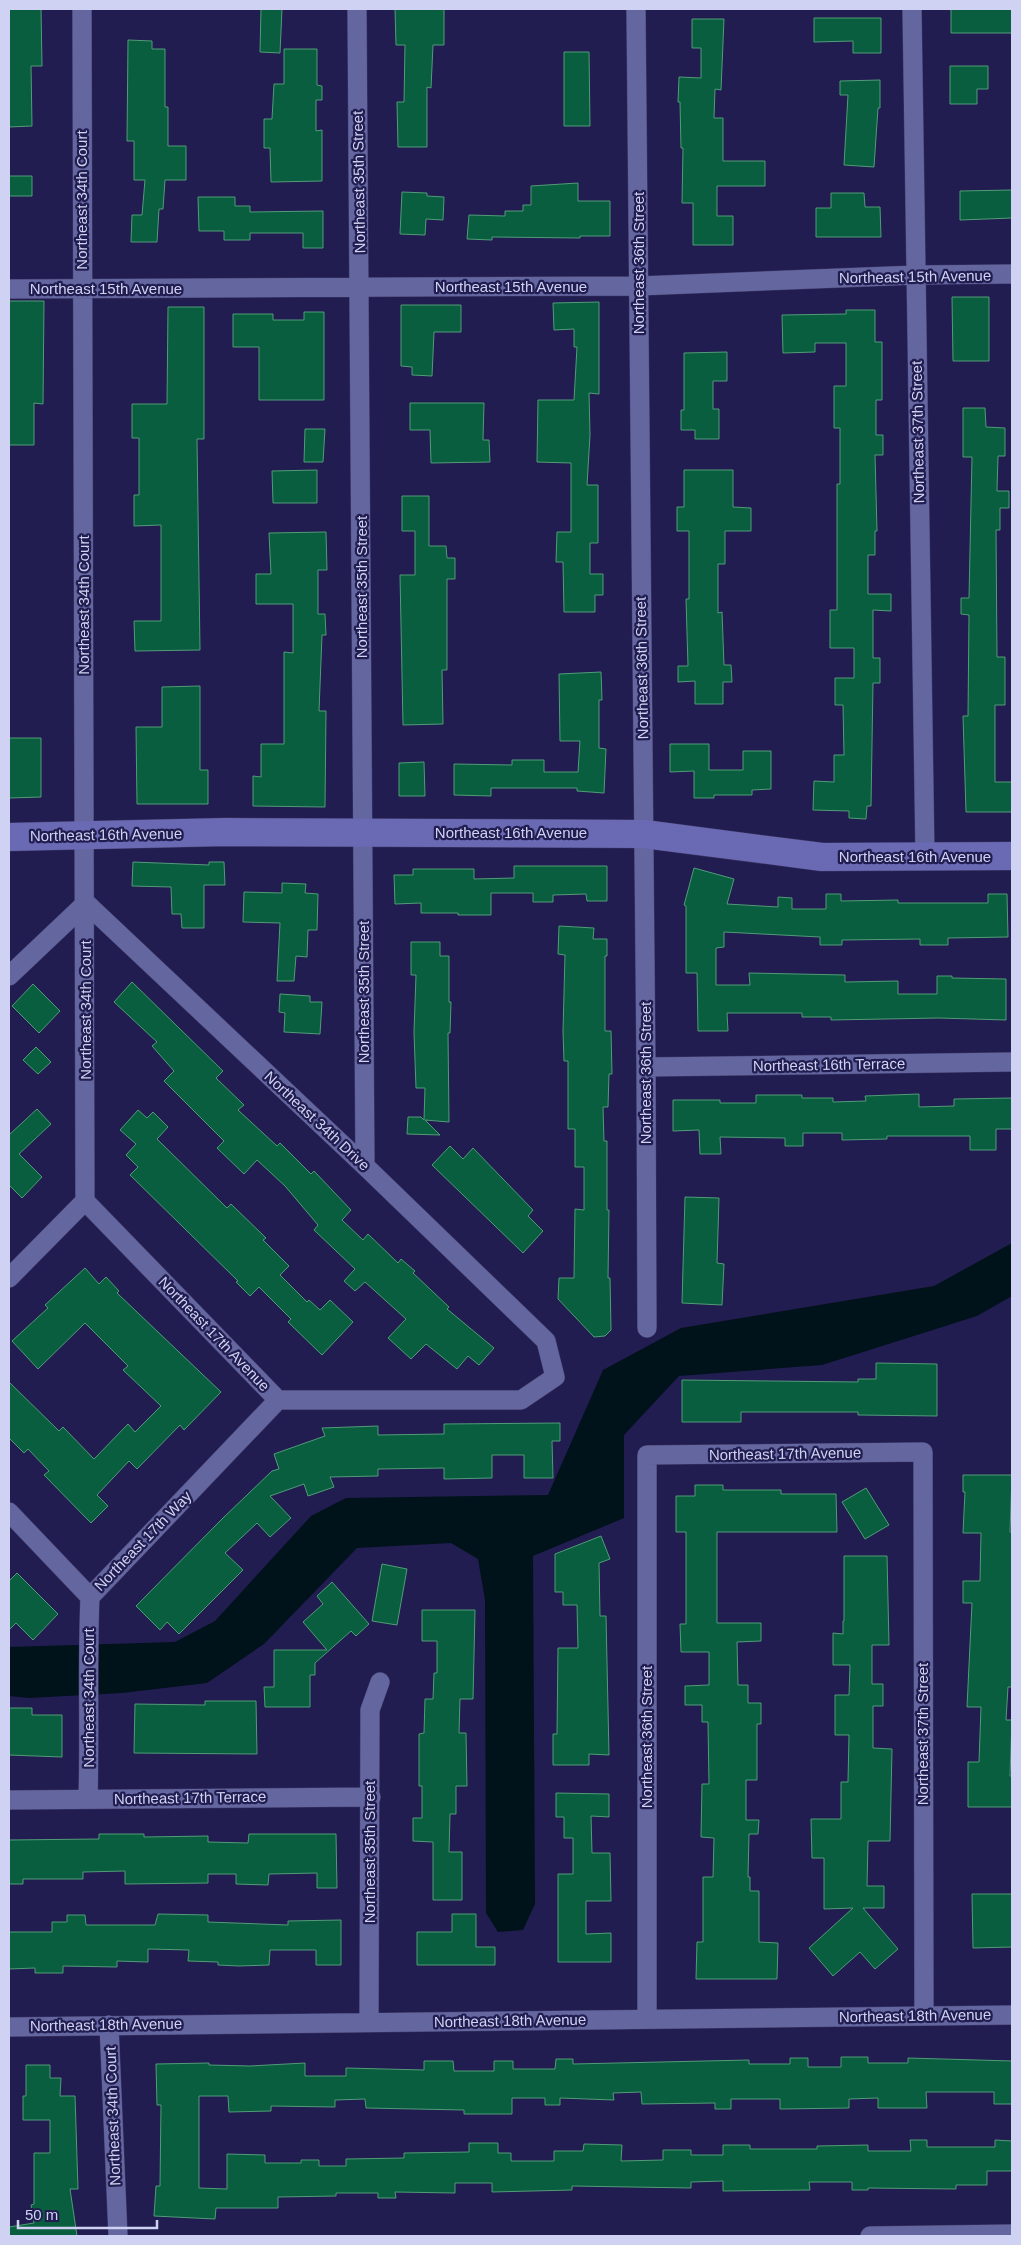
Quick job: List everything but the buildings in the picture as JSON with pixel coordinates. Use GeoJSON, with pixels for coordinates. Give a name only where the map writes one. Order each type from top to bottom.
{"type":"FeatureCollection","features":[{"type":"Feature","properties":{"kind":"street","name":"Northeast 34th Court"},"geometry":{"type":"LineString","coordinates":[[82,9],[86,903],[85,1201]]}},
{"type":"Feature","properties":{"kind":"street","name":"Northeast 35th Street"},"geometry":{"type":"LineString","coordinates":[[357,9],[365,1166]]}},
{"type":"Feature","properties":{"kind":"street","name":"Northeast 36th Street"},"geometry":{"type":"LineString","coordinates":[[636,9],[647,1328]]}},
{"type":"Feature","properties":{"kind":"street","name":"Northeast 37th Street"},"geometry":{"type":"LineString","coordinates":[[912,9],[925,856]]}},
{"type":"Feature","properties":{"kind":"street","name":"Northeast 15th Avenue"},"geometry":{"type":"LineString","coordinates":[[9,289],[639,286],[916,275],[1012,274]]}},
{"type":"Feature","properties":{"kind":"street","name":"Northeast 16th Avenue"},"geometry":{"type":"LineString","coordinates":[[9,837],[85,837],[226,832],[644,834],[822,857],[1012,856]]}},
{"type":"Feature","properties":{"kind":"street","name":"Northeast 34th Drive"},"geometry":{"type":"LineString","coordinates":[[86,903],[365,1166],[546,1341]]}},
{"type":"Feature","properties":{"kind":"street"},"geometry":{"type":"LineString","coordinates":[[9,976],[86,903]]}},
{"type":"Feature","properties":{"kind":"street","name":"Northeast 16th Terrace"},"geometry":{"type":"LineString","coordinates":[[646,1067],[1012,1062]]}},
{"type":"Feature","properties":{"kind":"street"},"geometry":{"type":"LineString","coordinates":[[9,1278],[85,1201]]}},
{"type":"Feature","properties":{"kind":"street","name":"Northeast 17th Avenue"},"geometry":{"type":"LineString","coordinates":[[85,1201],[278,1400],[521,1400],[555,1377],[546,1341]]}},
{"type":"Feature","properties":{"kind":"street","name":"Northeast 17th Way"},"geometry":{"type":"LineString","coordinates":[[9,1512],[90,1596],[278,1400]]}},
{"type":"Feature","properties":{"kind":"street","name":"Northeast 37th Street"},"geometry":{"type":"LineString","coordinates":[[923,1452],[924,2016]]}},
{"type":"Feature","properties":{"kind":"street","name":"Northeast 17th Avenue"},"geometry":{"type":"LineString","coordinates":[[647,1455],[923,1452]]}},
{"type":"Feature","properties":{"kind":"street","name":"Northeast 36th Street"},"geometry":{"type":"LineString","coordinates":[[647,1455],[647,2019]]}},
{"type":"Feature","properties":{"kind":"street","name":"Northeast 34th Court"},"geometry":{"type":"LineString","coordinates":[[88,1799],[90,1713],[88,1636],[90,1596]]}},
{"type":"Feature","properties":{"kind":"street","name":"Northeast 35th Street"},"geometry":{"type":"LineString","coordinates":[[370,2022],[370,1710],[380,1682]]}},
{"type":"Feature","properties":{"kind":"street","name":"Northeast 17th Terrace"},"geometry":{"type":"LineString","coordinates":[[9,1800],[371,1797]]}},
{"type":"Feature","properties":{"kind":"street","name":"Northeast 18th Avenue"},"geometry":{"type":"LineString","coordinates":[[9,2027],[1012,2015]]}},
{"type":"Feature","properties":{"kind":"street","name":"Northeast 34th Court"},"geometry":{"type":"LineString","coordinates":[[109,2025],[118,2236]]}},
{"type":"Feature","properties":{"kind":"street"},"geometry":{"type":"LineString","coordinates":[[870,2236],[1012,2234]]}},
{"type":"Feature","properties":{"kind":"shaded area"},"geometry":{"type":"Polygon","coordinates":[[[1012,1243],[1012,1296],[977,1316],[822,1365],[679,1376],[624,1435],[624,1518],[533,1556],[535,1904],[523,1930],[498,1932],[486,1913],[485,1600],[478,1559],[451,1543],[357,1548],[264,1644],[207,1683],[122,1693],[29,1698],[9,1696],[9,1647],[175,1642],[215,1621],[311,1516],[346,1498],[548,1495],[603,1370],[681,1328],[934,1286],[1012,1243]]]}}]}
